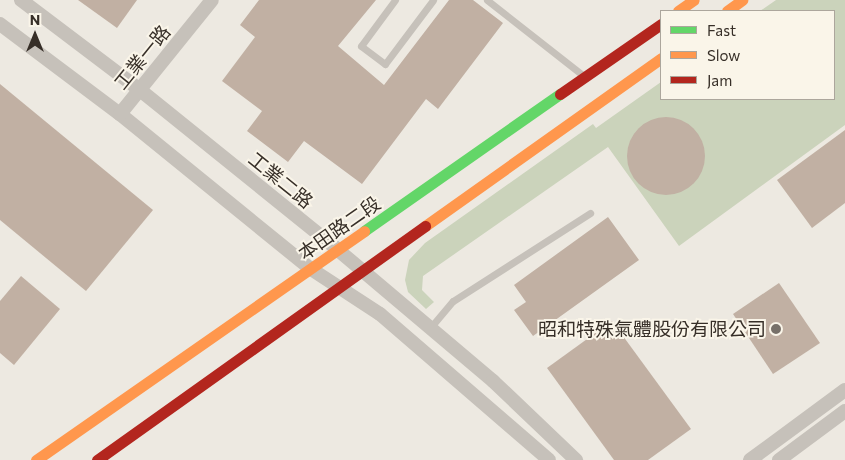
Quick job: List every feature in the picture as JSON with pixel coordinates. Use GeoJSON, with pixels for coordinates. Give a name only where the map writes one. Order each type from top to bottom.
{"type":"FeatureCollection","features":[{"type":"Feature","properties":{"kind":"street","name":"工業二路"},"geometry":{"type":"LineString","coordinates":[[21,0],[140,90],[338,250],[430,328],[576,460]]}},
{"type":"Feature","properties":{"kind":"street","name":"工業一路"},"geometry":{"type":"LineString","coordinates":[[120,114],[212,0]]}},
{"type":"Feature","properties":{"kind":"street"},"geometry":{"type":"LineString","coordinates":[[679,10],[694,0]]}},
{"type":"Feature","properties":{"kind":"street"},"geometry":{"type":"LineString","coordinates":[[728,10],[742,0]]}},
{"type":"Feature","properties":{"kind":"street"},"geometry":{"type":"LineString","coordinates":[[0,24],[120,114],[312,269],[380,314],[548,460]]}},
{"type":"Feature","properties":{"kind":"street","name":"本田路二段"},"geometry":{"type":"LineString","coordinates":[[36,460],[660,25]]}},
{"type":"Feature","properties":{"kind":"street"},"geometry":{"type":"LineString","coordinates":[[97,460],[660,59]]}},
{"type":"Feature","properties":{"kind":"street"},"geometry":{"type":"LineString","coordinates":[[750,460],[845,390]]}},
{"type":"Feature","properties":{"kind":"street"},"geometry":{"type":"LineString","coordinates":[[779,460],[845,411]]}},
{"type":"Feature","properties":{"kind":"street"},"geometry":{"type":"LineString","coordinates":[[803,421],[812,434]]}},
{"type":"Feature","properties":{"kind":"street"},"geometry":{"type":"LineString","coordinates":[[531,444],[545,431]]}},
{"type":"Feature","properties":{"kind":"lane"},"geometry":{"type":"LineString","coordinates":[[395,0],[360,46],[384,64],[433,0]]}},
{"type":"Feature","properties":{"kind":"lane"},"geometry":{"type":"LineString","coordinates":[[487,0],[586,77]]}},
{"type":"Feature","properties":{"kind":"lane"},"geometry":{"type":"LineString","coordinates":[[430,328],[453,301],[590,213]]}},
{"type":"Feature","properties":{"kind":"green space"},"geometry":{"type":"Polygon","coordinates":[[[776,0],[845,0],[845,125],[679,246],[608,147],[423,276],[422,290],[434,302],[426,309],[408,292],[405,280],[409,260],[425,243],[593,124],[596,128],[660,83],[660,100],[835,100],[835,10],[761,10],[776,0]]]}},
{"type":"Feature","properties":{"kind":"building"},"geometry":{"type":"Polygon","coordinates":[[[78,0],[137,0],[117,28],[78,0]]]}},
{"type":"Feature","properties":{"kind":"building"},"geometry":{"type":"Polygon","coordinates":[[[259,0],[376,0],[338,46],[384,85],[449,0],[473,0],[503,23],[438,109],[426,99],[362,184],[304,141],[288,162],[247,131],[262,111],[222,81],[255,37],[240,25],[259,0]]]}},
{"type":"Feature","properties":{"kind":"building"},"geometry":{"type":"Polygon","coordinates":[[[0,84],[153,210],[86,291],[0,220],[0,84]]]}},
{"type":"Feature","properties":{"kind":"building"},"geometry":{"type":"Polygon","coordinates":[[[658,117],[674,117],[688,123],[699,134],[705,148],[705,164],[699,178],[688,189],[674,195],[658,195],[644,189],[633,178],[627,164],[627,148],[633,134],[644,123],[658,117]]]}},
{"type":"Feature","properties":{"kind":"building"},"geometry":{"type":"Polygon","coordinates":[[[845,130],[845,203],[812,228],[777,180],[845,130]]]}},
{"type":"Feature","properties":{"kind":"building"},"geometry":{"type":"Polygon","coordinates":[[[608,217],[639,260],[533,336],[514,310],[526,302],[514,285],[608,217]]]}},
{"type":"Feature","properties":{"kind":"building"},"geometry":{"type":"Polygon","coordinates":[[[21,276],[60,309],[14,365],[0,353],[0,301],[21,276]]]}},
{"type":"Feature","properties":{"kind":"building","name":"昭和特殊氣體股份有限公司"},"geometry":{"type":"Polygon","coordinates":[[[779,283],[820,343],[773,374],[733,314],[779,283]]]}},
{"type":"Feature","properties":{"kind":"building"},"geometry":{"type":"Polygon","coordinates":[[[612,321],[691,429],[648,460],[614,460],[547,368],[612,321]]]}},
{"type":"Feature","properties":{"kind":"traffic: fast"},"geometry":{"type":"LineString","coordinates":[[364,231],[560,94]]}},
{"type":"Feature","properties":{"kind":"traffic: slow"},"geometry":{"type":"LineString","coordinates":[[679,10],[694,0]]}},
{"type":"Feature","properties":{"kind":"traffic: slow"},"geometry":{"type":"LineString","coordinates":[[728,10],[742,0]]}},
{"type":"Feature","properties":{"kind":"traffic: slow"},"geometry":{"type":"LineString","coordinates":[[425,226],[660,59]]}},
{"type":"Feature","properties":{"kind":"traffic: slow"},"geometry":{"type":"LineString","coordinates":[[36,460],[364,231]]}},
{"type":"Feature","properties":{"kind":"traffic: jam"},"geometry":{"type":"LineString","coordinates":[[560,94],[660,25]]}},
{"type":"Feature","properties":{"kind":"traffic: jam"},"geometry":{"type":"LineString","coordinates":[[97,460],[425,226]]}},
{"type":"Feature","properties":{"kind":"place","name":"昭和特殊氣體股份有限公司"},"geometry":{"type":"Point","coordinates":[776,329]}}]}
